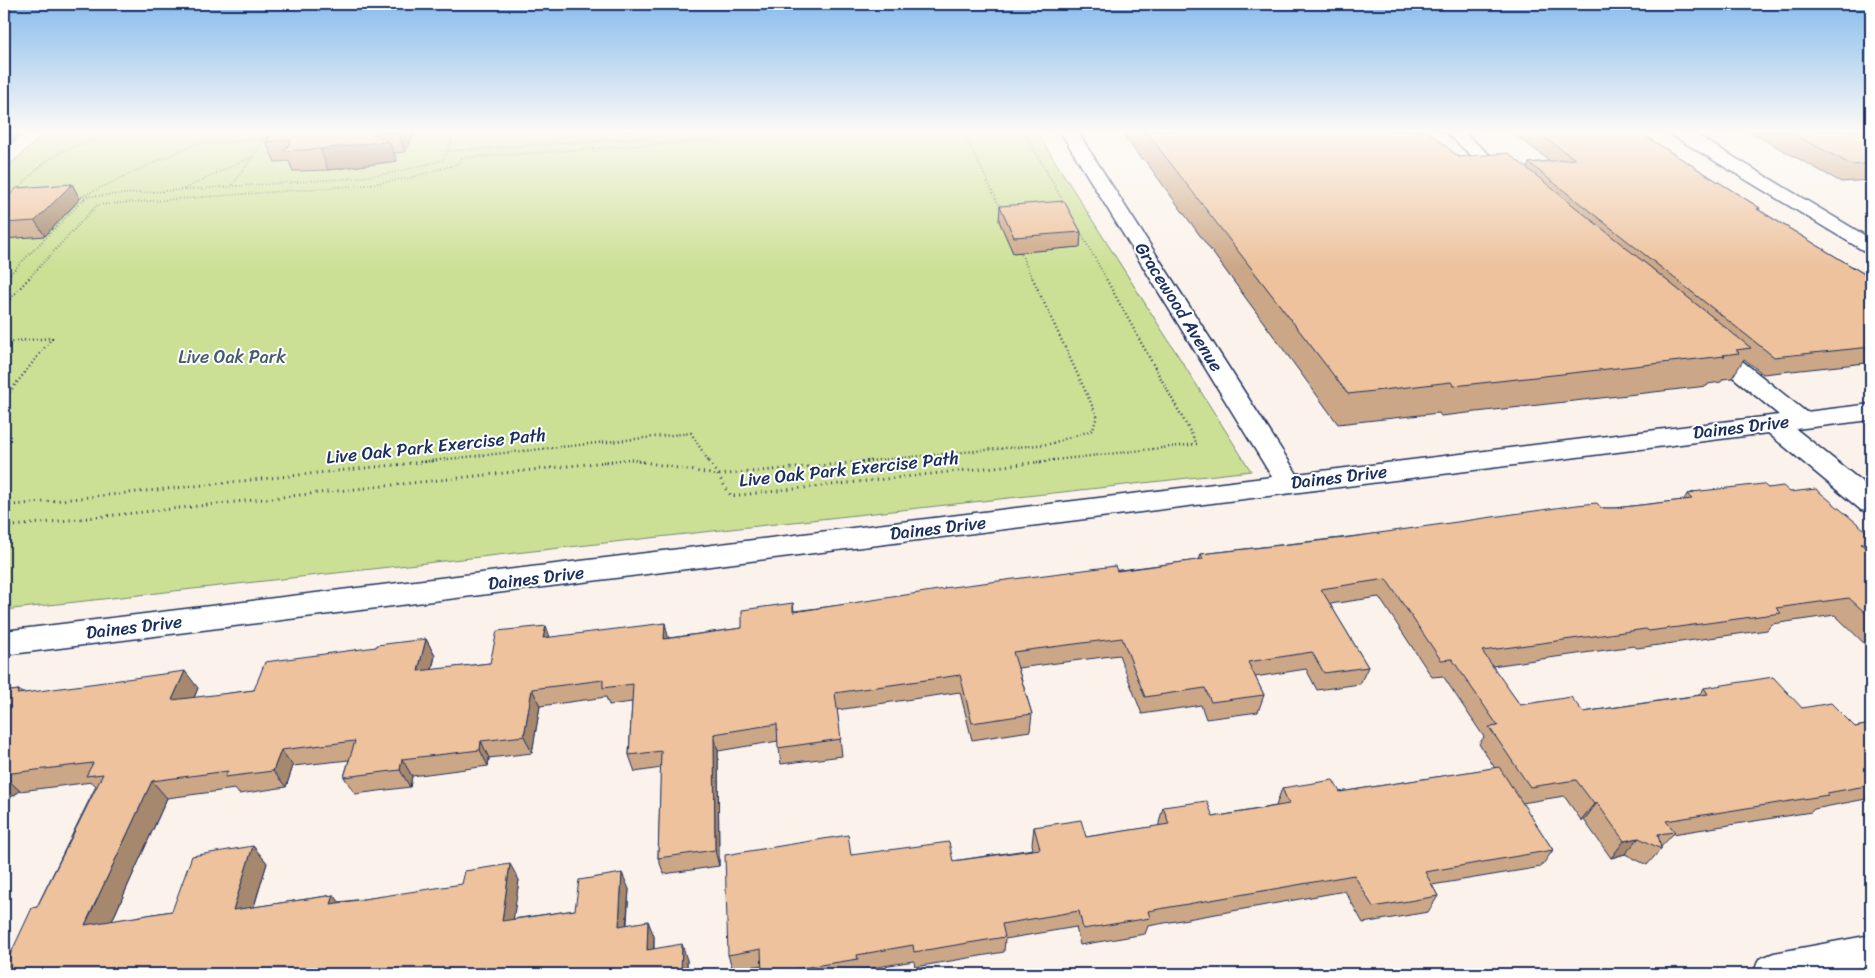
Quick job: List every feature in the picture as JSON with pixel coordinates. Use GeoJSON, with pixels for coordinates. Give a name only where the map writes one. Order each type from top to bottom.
{"type":"FeatureCollection","features":[{"type":"Feature","properties":{"kind":"street","name":"Gracewood Avenue"},"geometry":{"type":"LineString","coordinates":[[1097,177],[1289,483]]}},
{"type":"Feature","properties":{"kind":"street"},"geometry":{"type":"LineString","coordinates":[[1507,177],[1528,194]]}},
{"type":"Feature","properties":{"kind":"street"},"geometry":{"type":"LineString","coordinates":[[1754,177],[1871,247]]}},
{"type":"Feature","properties":{"kind":"street"},"geometry":{"type":"LineString","coordinates":[[1694,334],[1871,503]]}},
{"type":"Feature","properties":{"kind":"street","name":"Daines Drive"},"geometry":{"type":"LineString","coordinates":[[4,643],[1871,412]]}},
{"type":"Feature","properties":{"kind":"street"},"geometry":{"type":"LineString","coordinates":[[1774,974],[1871,955]]}},
{"type":"Feature","properties":{"kind":"path"},"geometry":{"type":"LineString","coordinates":[[18,190],[31,177]]}},
{"type":"Feature","properties":{"kind":"path"},"geometry":{"type":"LineString","coordinates":[[80,197],[124,177]]}},
{"type":"Feature","properties":{"kind":"path"},"geometry":{"type":"LineString","coordinates":[[181,190],[209,177]]}},
{"type":"Feature","properties":{"kind":"path"},"geometry":{"type":"LineString","coordinates":[[232,187],[239,177]]}},
{"type":"Feature","properties":{"kind":"path"},"geometry":{"type":"LineString","coordinates":[[80,197],[366,177]]}},
{"type":"Feature","properties":{"kind":"path"},"geometry":{"type":"LineString","coordinates":[[4,305],[97,206],[366,185],[414,177]]}},
{"type":"Feature","properties":{"kind":"path"},"geometry":{"type":"LineString","coordinates":[[985,177],[1002,211]]}},
{"type":"Feature","properties":{"kind":"path"},"geometry":{"type":"LineString","coordinates":[[1049,177],[1067,209]]}},
{"type":"Feature","properties":{"kind":"path"},"geometry":{"type":"LineString","coordinates":[[4,280],[84,199],[80,197]]}},
{"type":"Feature","properties":{"kind":"path","name":"Live Oak Park Exercise Path"},"geometry":{"type":"LineString","coordinates":[[4,506],[690,433],[731,496],[1197,444],[1077,226]]}},
{"type":"Feature","properties":{"kind":"path"},"geometry":{"type":"LineString","coordinates":[[4,527],[629,459],[718,475],[1049,444],[1093,430],[1097,416],[1020,252]]}},
{"type":"Feature","properties":{"kind":"path"},"geometry":{"type":"LineString","coordinates":[[4,342],[52,338],[4,400]]}},
{"type":"Feature","properties":{"kind":"green space","name":"Live Oak Park"},"geometry":{"type":"Polygon","coordinates":[[[4,177],[1065,177],[1251,471],[4,610],[4,177]]]}},
{"type":"Feature","properties":{"kind":"building"},"geometry":{"type":"Polygon","coordinates":[[[1181,177],[1537,177],[1751,348],[1736,350],[1739,353],[1723,355],[1725,356],[1454,386],[1451,382],[1348,394],[1181,177]]]}},
{"type":"Feature","properties":{"kind":"building"},"geometry":{"type":"Polygon","coordinates":[[[1546,177],[1710,177],[1760,208],[1757,209],[1871,278],[1871,347],[1774,357],[1546,177]]]}},
{"type":"Feature","properties":{"kind":"building"},"geometry":{"type":"Polygon","coordinates":[[[72,184],[35,221],[4,223],[4,200],[17,188],[72,184]]]}},
{"type":"Feature","properties":{"kind":"building"},"geometry":{"type":"Polygon","coordinates":[[[1064,201],[1081,232],[1014,237],[1000,206],[1064,201]]]}},
{"type":"Feature","properties":{"kind":"building"},"geometry":{"type":"Polygon","coordinates":[[[1763,484],[1768,488],[1783,486],[1790,492],[1816,489],[1871,535],[1871,542],[1861,544],[1871,552],[1871,618],[1849,598],[1776,608],[1781,613],[1482,651],[1520,705],[1571,697],[1583,712],[1708,694],[1704,688],[1773,677],[1802,708],[1831,703],[1855,727],[1871,724],[1871,785],[1827,793],[1828,795],[1666,821],[1675,832],[1658,834],[1661,849],[1639,838],[1624,841],[1597,803],[1594,804],[1576,780],[1530,787],[1489,727],[1498,726],[1452,659],[1441,660],[1386,579],[1321,589],[1368,667],[1324,673],[1312,652],[1248,662],[1264,695],[1211,702],[1205,688],[1145,697],[1122,638],[1013,652],[1032,714],[972,723],[960,675],[835,693],[841,739],[778,748],[777,724],[714,734],[715,850],[658,858],[661,751],[629,755],[633,684],[603,688],[603,680],[532,689],[524,736],[481,741],[480,750],[402,759],[400,770],[344,777],[355,741],[281,750],[273,771],[225,777],[228,771],[152,781],[85,925],[172,911],[192,856],[253,846],[233,910],[334,895],[331,904],[462,884],[465,871],[510,864],[502,921],[575,910],[579,880],[622,873],[619,926],[648,921],[647,950],[682,944],[681,974],[4,974],[4,968],[32,908],[37,907],[103,774],[86,776],[93,763],[4,774],[4,692],[19,690],[17,694],[185,671],[172,700],[254,690],[265,662],[426,639],[418,671],[490,663],[497,631],[546,626],[543,638],[665,623],[664,639],[742,628],[742,610],[793,603],[793,612],[944,588],[1115,566],[1117,571],[1203,559],[1201,554],[1344,538],[1577,505],[1597,503],[1601,508],[1615,508],[1692,499],[1687,494],[1763,484]]]}},
{"type":"Feature","properties":{"kind":"building"},"geometry":{"type":"Polygon","coordinates":[[[1499,767],[1553,850],[1425,872],[1438,896],[1373,907],[1354,875],[1148,911],[1150,918],[1083,929],[1079,911],[1002,924],[1005,937],[914,952],[913,945],[857,955],[858,959],[764,974],[762,974],[761,949],[728,955],[725,855],[848,835],[851,855],[949,842],[953,861],[1040,849],[1034,827],[1081,820],[1086,837],[1169,824],[1163,807],[1207,801],[1213,817],[1289,804],[1282,788],[1333,780],[1340,792],[1499,767]]]}}]}
